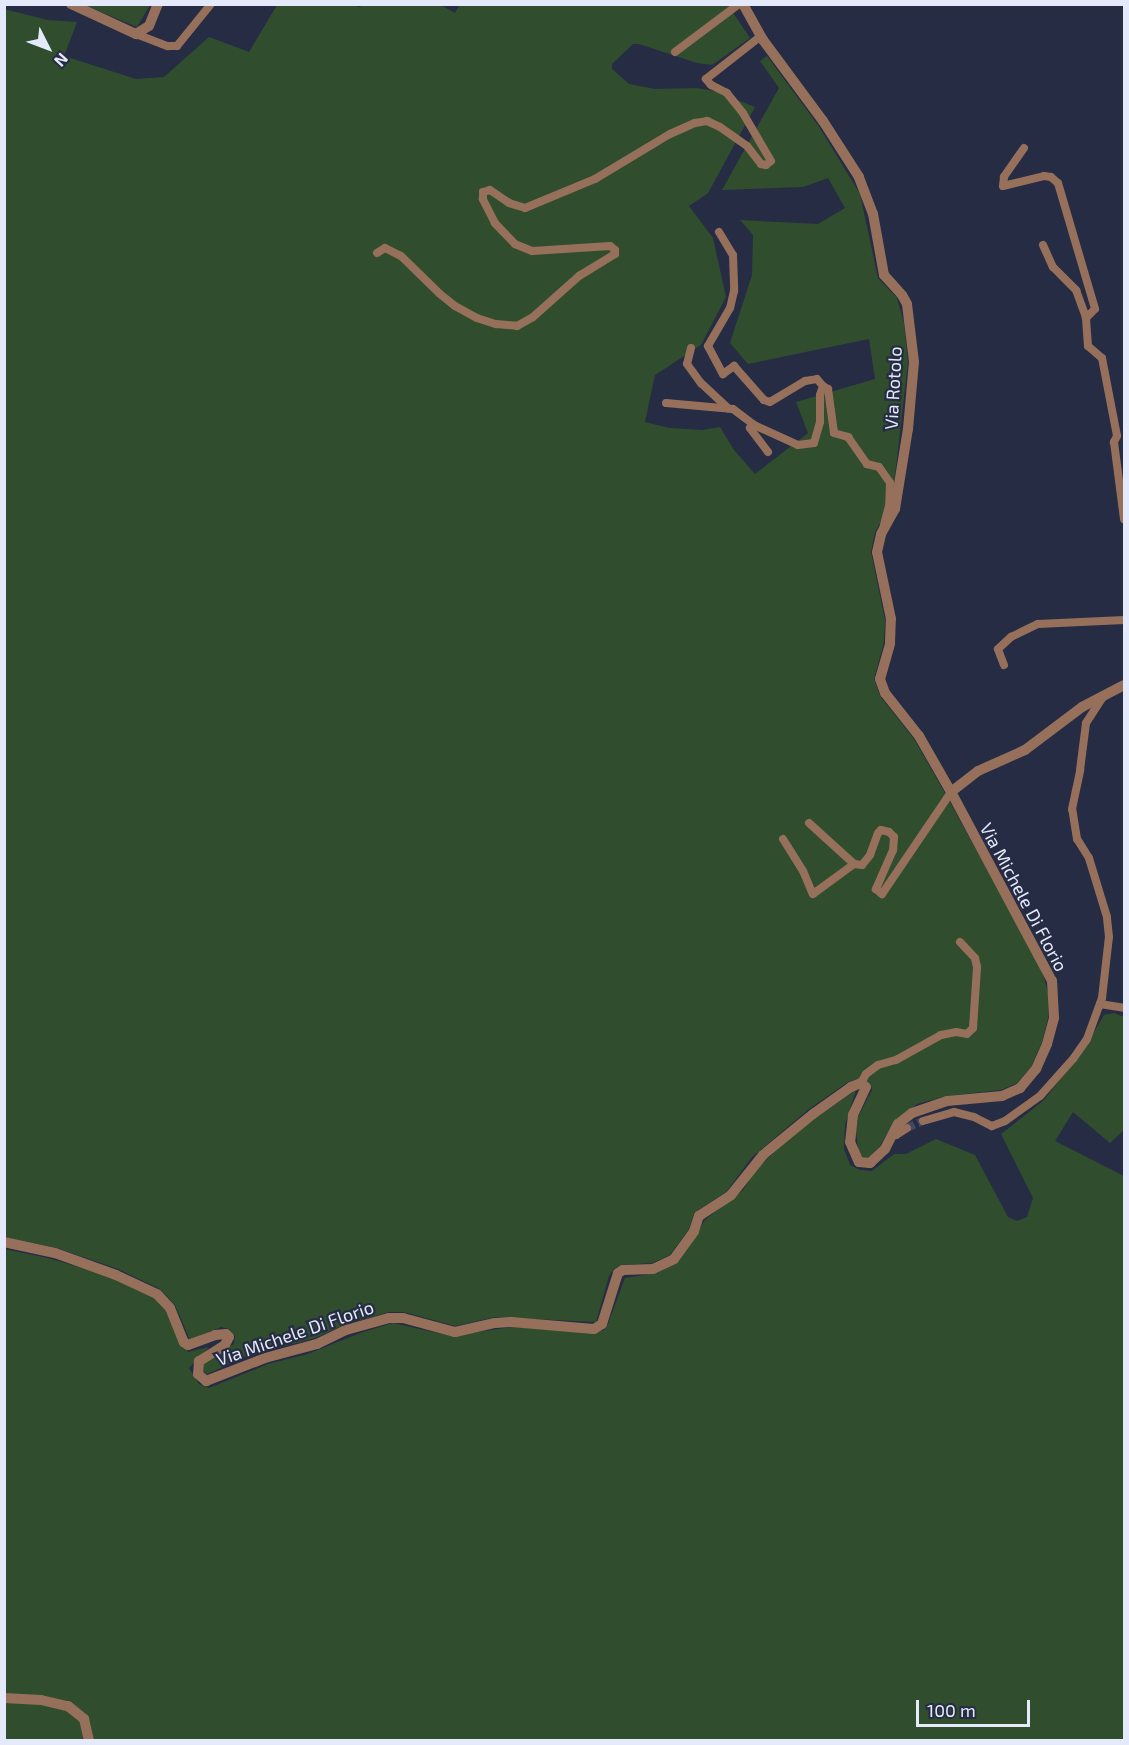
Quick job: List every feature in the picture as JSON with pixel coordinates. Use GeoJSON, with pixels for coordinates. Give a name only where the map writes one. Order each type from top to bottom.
{"type":"FeatureCollection","features":[{"type":"Feature","properties":{"kind":"street"},"geometry":{"type":"LineString","coordinates":[[71,4],[168,46],[177,46],[211,4]]}},
{"type":"Feature","properties":{"kind":"street"},"geometry":{"type":"LineString","coordinates":[[136,34],[149,26],[158,4]]}},
{"type":"Feature","properties":{"kind":"street"},"geometry":{"type":"LineString","coordinates":[[675,52],[741,4]]}},
{"type":"Feature","properties":{"kind":"street","name":"Via Rotolo"},"geometry":{"type":"LineString","coordinates":[[741,4],[859,177],[873,214],[884,275],[907,304],[914,362],[909,420],[895,509],[885,528],[877,552],[891,620],[890,643],[880,679],[885,693],[919,736],[951,792]]}},
{"type":"Feature","properties":{"kind":"street"},"geometry":{"type":"LineString","coordinates":[[377,253],[385,248],[401,256],[455,306],[477,318],[496,324],[517,326],[533,317],[579,276],[615,254],[615,250],[610,246],[532,251],[515,244],[495,223],[483,199],[483,192],[490,190],[509,203],[525,208],[595,179],[670,134],[695,123],[707,122],[720,127],[747,146],[761,164],[766,165],[771,161],[742,113],[727,93],[711,85],[706,79],[761,36]]}},
{"type":"Feature","properties":{"kind":"street"},"geometry":{"type":"LineString","coordinates":[[1024,148],[1004,177],[1003,186],[1044,176],[1051,177],[1058,183],[1095,309],[1086,318]]}},
{"type":"Feature","properties":{"kind":"street"},"geometry":{"type":"LineString","coordinates":[[719,232],[733,255],[734,291],[730,308],[708,346],[723,374],[734,366],[764,400],[770,402],[804,381],[817,379],[828,389],[834,433],[848,437],[867,464],[879,467],[890,483],[889,506],[883,522],[885,528]]}},
{"type":"Feature","properties":{"kind":"street"},"geometry":{"type":"LineString","coordinates":[[1043,245],[1053,267],[1076,290],[1086,318],[1088,346],[1102,358],[1117,435],[1114,442],[1121,511],[1125,519]]}},
{"type":"Feature","properties":{"kind":"street"},"geometry":{"type":"LineString","coordinates":[[691,348],[687,364],[701,383],[728,408],[754,425],[798,445],[814,443],[820,422],[820,395],[823,386]]}},
{"type":"Feature","properties":{"kind":"street"},"geometry":{"type":"LineString","coordinates":[[666,403],[728,408]]}},
{"type":"Feature","properties":{"kind":"street"},"geometry":{"type":"LineString","coordinates":[[754,425],[750,428],[768,453]]}},
{"type":"Feature","properties":{"kind":"street"},"geometry":{"type":"LineString","coordinates":[[1004,665],[998,649],[1011,637],[1038,624],[1125,620]]}},
{"type":"Feature","properties":{"kind":"street"},"geometry":{"type":"LineString","coordinates":[[809,823],[854,864],[862,865],[870,855],[874,839],[880,831],[891,834],[893,850],[876,889],[882,894],[887,891],[951,792],[978,771],[1025,750],[1082,708],[1125,685]]}},
{"type":"Feature","properties":{"kind":"street"},"geometry":{"type":"LineString","coordinates":[[923,1121],[954,1112],[974,1117],[992,1126],[1023,1111],[1073,1059],[1087,1039],[1100,1004],[1109,937],[1107,917],[1089,858],[1077,839],[1072,809],[1086,723],[1104,696]]}},
{"type":"Feature","properties":{"kind":"street","name":"Via Michele Di Florio"},"geometry":{"type":"LineString","coordinates":[[4,1242],[32,1247],[74,1260],[116,1275],[157,1294],[170,1308],[184,1342],[188,1346],[221,1333],[226,1334],[229,1338],[225,1345],[199,1361],[198,1374],[206,1381],[266,1358],[317,1344],[346,1330],[389,1318],[403,1318],[455,1332],[495,1323],[511,1322],[594,1329],[602,1324],[618,1273],[623,1270],[653,1269],[674,1259],[694,1232],[699,1216],[731,1195],[756,1161],[813,1113],[861,1083],[866,1089],[853,1115],[850,1142],[856,1158],[864,1164],[874,1161],[885,1149],[892,1134],[904,1119],[926,1107],[947,1101],[1002,1096],[1020,1088],[1036,1069],[1047,1044],[1054,1018],[1054,994],[1046,966],[951,792]]}},
{"type":"Feature","properties":{"kind":"street"},"geometry":{"type":"LineString","coordinates":[[783,839],[803,871],[813,894],[854,864]]}},
{"type":"Feature","properties":{"kind":"street"},"geometry":{"type":"LineString","coordinates":[[861,1083],[866,1074],[878,1065],[896,1060],[941,1035],[956,1032],[967,1034],[973,1028],[977,967],[975,958],[960,942]]}},
{"type":"Feature","properties":{"kind":"street"},"geometry":{"type":"LineString","coordinates":[[1100,1004],[1125,1008]]}},
{"type":"Feature","properties":{"kind":"street"},"geometry":{"type":"LineString","coordinates":[[892,1134],[896,1135],[907,1128]]}},
{"type":"Feature","properties":{"kind":"street"},"geometry":{"type":"LineString","coordinates":[[4,1698],[41,1700],[68,1706],[84,1719],[89,1740]]}},
{"type":"Feature","properties":{"kind":"green space"},"geometry":{"type":"Polygon","coordinates":[[[350,4],[360,7],[365,4],[439,4],[455,13],[460,4],[728,5],[750,38],[712,65],[697,63],[633,44],[612,64],[612,69],[629,84],[655,89],[697,88],[714,91],[755,107],[708,193],[689,206],[713,238],[726,297],[701,345],[655,375],[645,422],[669,428],[703,430],[720,427],[734,450],[755,474],[808,433],[796,402],[875,379],[869,339],[748,364],[730,343],[752,275],[753,235],[740,220],[818,224],[845,208],[828,178],[803,187],[722,190],[779,88],[760,61],[767,56],[818,125],[860,194],[878,278],[897,298],[904,323],[908,362],[889,507],[875,532],[871,552],[885,620],[884,642],[874,679],[880,696],[914,739],[1041,968],[1049,995],[1048,1018],[1042,1042],[1031,1067],[1017,1083],[1001,1090],[946,1096],[917,1104],[894,1121],[880,1146],[868,1158],[862,1157],[858,1149],[856,1131],[858,1117],[872,1090],[871,1085],[862,1077],[848,1082],[809,1109],[752,1157],[727,1191],[694,1213],[689,1229],[670,1255],[652,1263],[621,1265],[614,1269],[609,1276],[596,1322],[495,1317],[455,1326],[404,1312],[389,1312],[344,1325],[315,1338],[247,1356],[207,1374],[203,1371],[204,1363],[234,1344],[235,1336],[229,1329],[221,1327],[190,1340],[175,1305],[160,1289],[118,1269],[57,1248],[5,1237],[4,9],[48,20],[77,22],[64,56],[136,79],[164,77],[209,37],[249,52],[277,5],[350,4]]]}},
{"type":"Feature","properties":{"kind":"green space"},"geometry":{"type":"Polygon","coordinates":[[[84,5],[150,5],[137,27],[84,5]]]}},
{"type":"Feature","properties":{"kind":"green space"},"geometry":{"type":"Polygon","coordinates":[[[1114,1013],[1124,1017],[1124,1130],[1110,1143],[1073,1112],[1055,1141],[1124,1176],[1124,1740],[92,1740],[82,1712],[5,1693],[4,1249],[48,1258],[109,1276],[160,1301],[188,1352],[209,1347],[189,1368],[199,1384],[209,1388],[268,1364],[308,1354],[360,1333],[393,1323],[451,1336],[512,1327],[594,1333],[604,1330],[608,1324],[625,1278],[657,1273],[686,1251],[705,1220],[743,1190],[758,1167],[800,1129],[856,1090],[845,1125],[844,1149],[850,1165],[860,1170],[872,1171],[894,1154],[906,1154],[936,1139],[975,1155],[1008,1217],[1017,1221],[1027,1217],[1033,1198],[1001,1134],[1043,1101],[1083,1051],[1104,1015],[1114,1013]]]}},
{"type":"Feature","properties":{"kind":"green space"},"geometry":{"type":"Polygon","coordinates":[[[4,1702],[40,1704],[66,1710],[81,1721],[84,1740],[5,1740],[4,1702]]]}},
{"type":"Feature","properties":{"kind":"tunnel"},"geometry":{"type":"LineString","coordinates":[[907,1128],[923,1121]]}}]}
